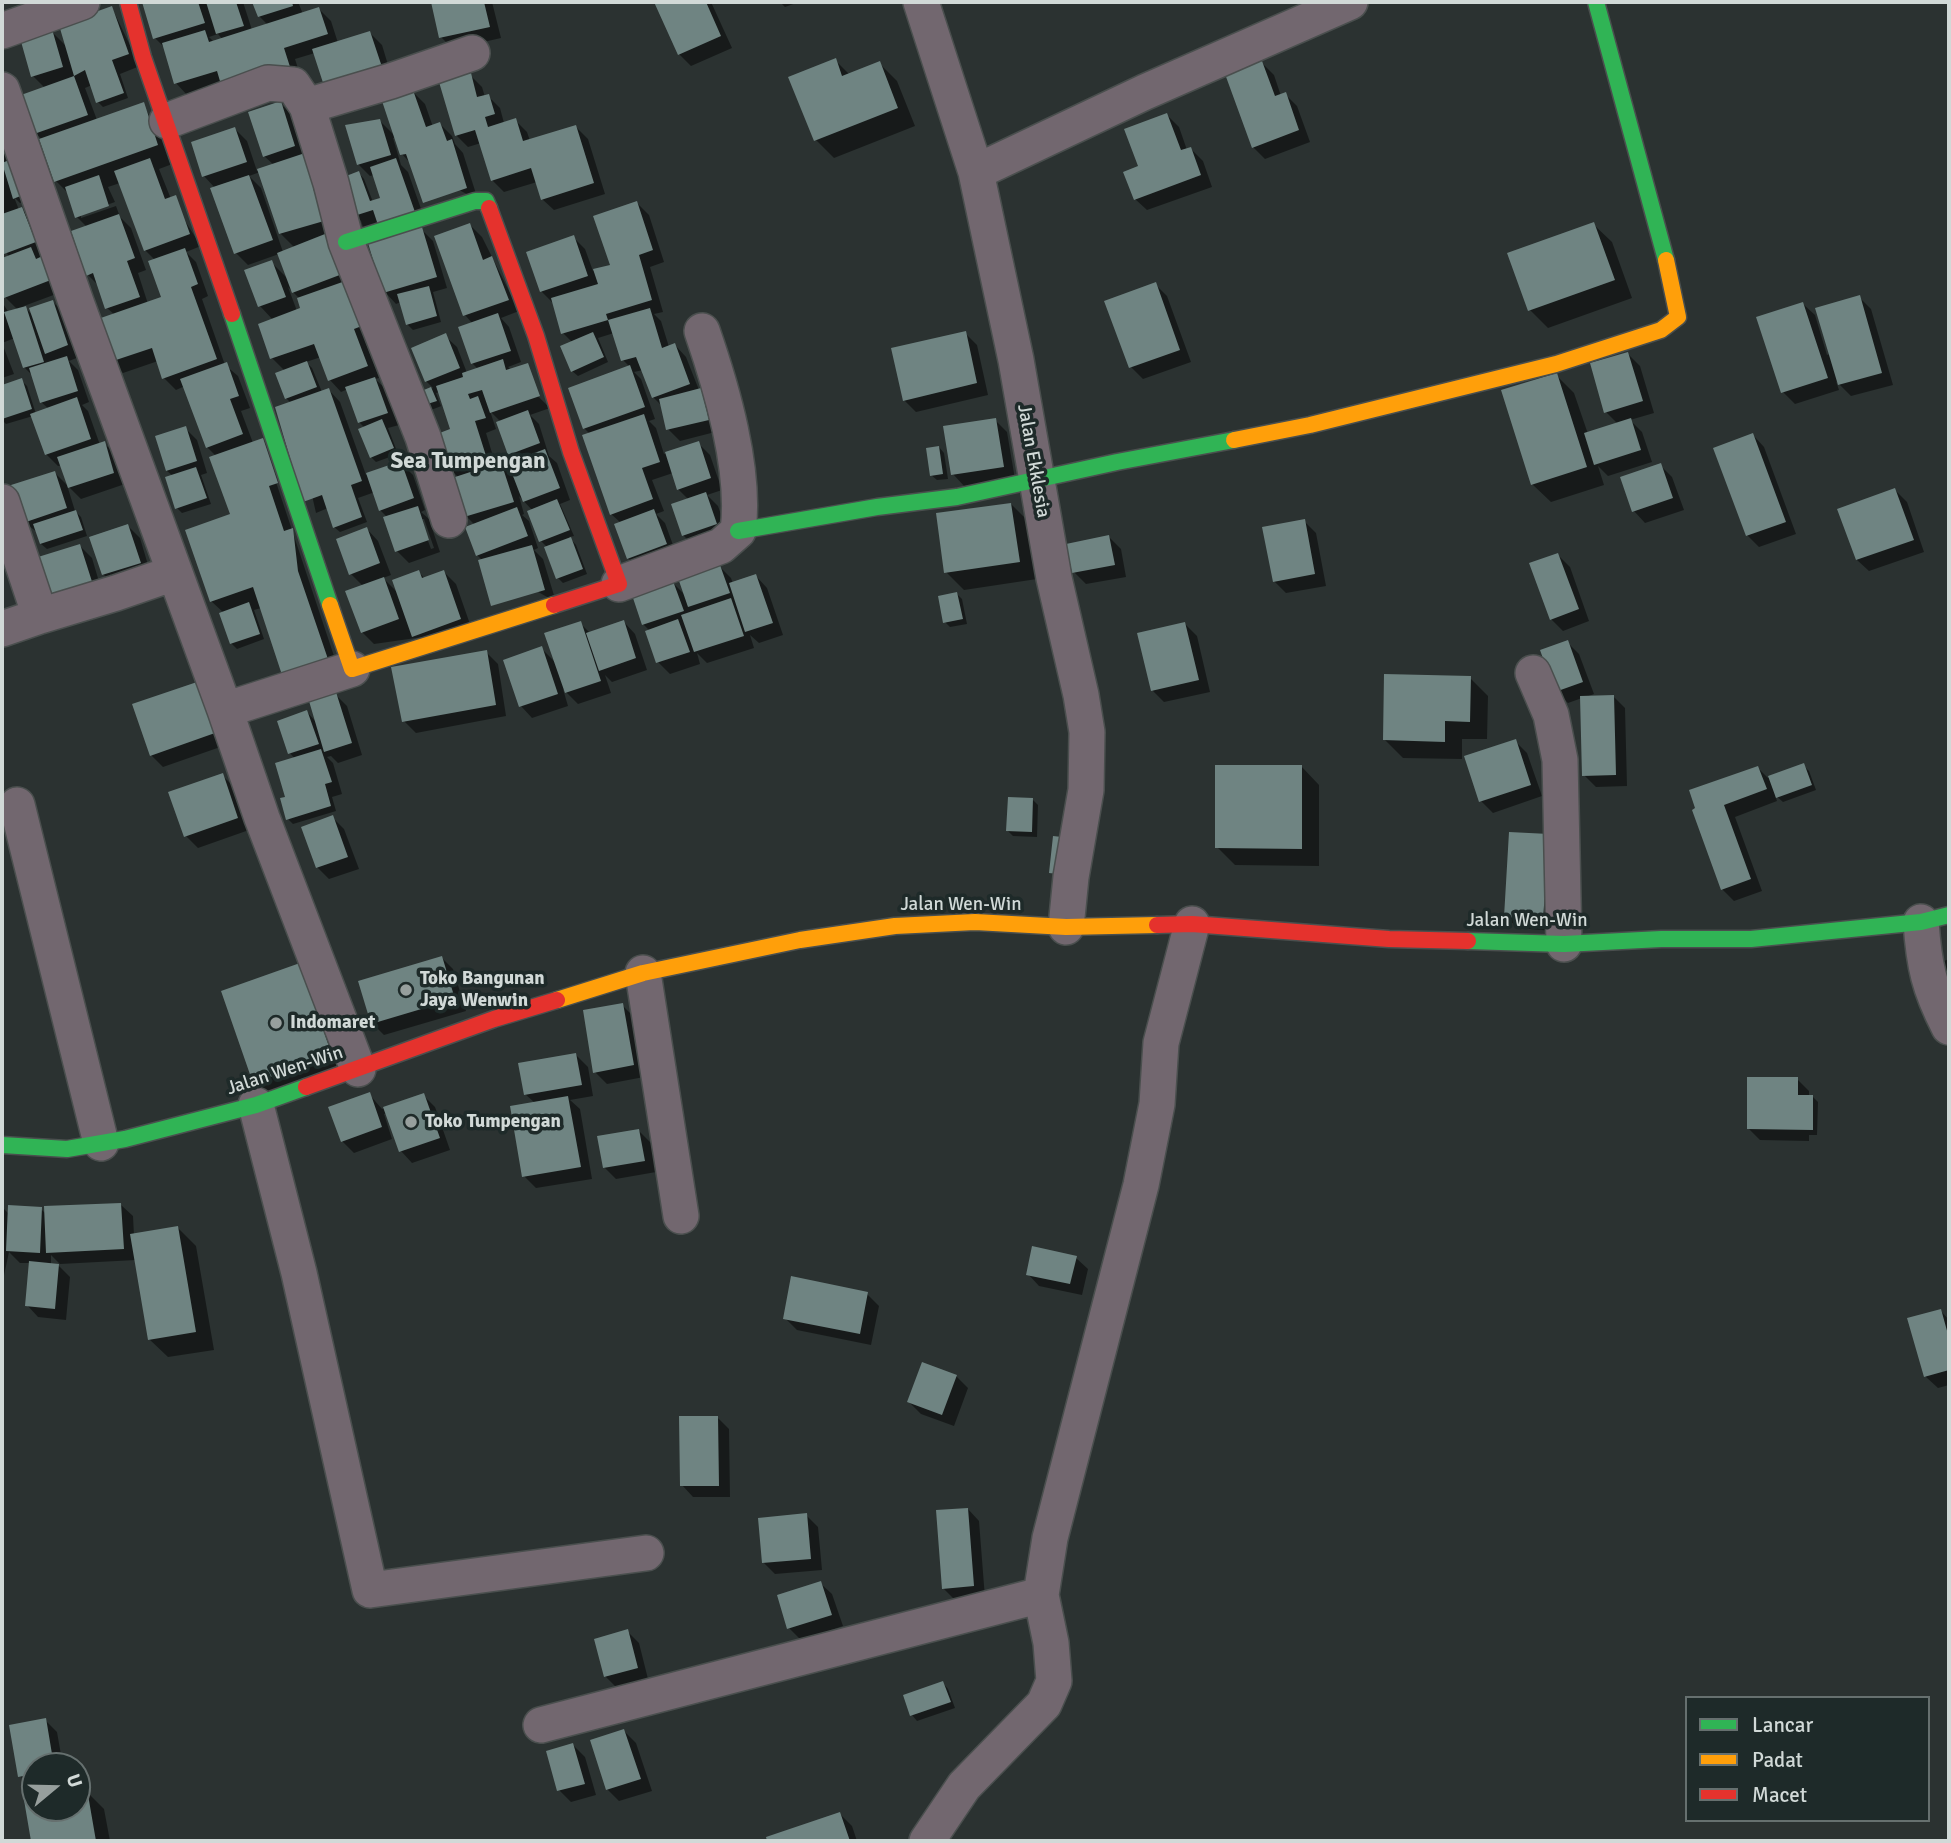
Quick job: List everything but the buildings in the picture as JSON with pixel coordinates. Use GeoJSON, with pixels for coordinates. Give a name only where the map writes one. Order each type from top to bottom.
{"type":"FeatureCollection","features":[{"type":"Feature","properties":{"kind":"street"},"geometry":{"type":"LineString","coordinates":[[2,31],[82,2]]}},
{"type":"Feature","properties":{"kind":"street"},"geometry":{"type":"LineString","coordinates":[[128,2],[143,57],[352,668]]}},
{"type":"Feature","properties":{"kind":"street","name":"Jalan Ekklesia"},"geometry":{"type":"LineString","coordinates":[[921,2],[976,172],[1016,360],[1054,578],[1087,732],[1086,790],[1071,877],[1066,928]]}},
{"type":"Feature","properties":{"kind":"street"},"geometry":{"type":"LineString","coordinates":[[976,172],[1145,92],[1350,2]]}},
{"type":"Feature","properties":{"kind":"street"},"geometry":{"type":"LineString","coordinates":[[226,710],[619,584],[721,546],[738,531],[877,507],[957,497],[1310,425],[1556,364],[1661,330],[1678,317],[1674,287],[1596,2]]}},
{"type":"Feature","properties":{"kind":"street"},"geometry":{"type":"LineString","coordinates":[[307,106],[472,53]]}},
{"type":"Feature","properties":{"kind":"street"},"geometry":{"type":"LineString","coordinates":[[167,121],[268,83],[293,85],[307,106],[346,242],[423,437],[449,520]]}},
{"type":"Feature","properties":{"kind":"street"},"geometry":{"type":"LineString","coordinates":[[2,90],[174,573],[226,710],[262,818],[358,1069]]}},
{"type":"Feature","properties":{"kind":"street"},"geometry":{"type":"LineString","coordinates":[[346,242],[475,201],[486,201],[536,336],[571,452],[619,584]]}},
{"type":"Feature","properties":{"kind":"street"},"geometry":{"type":"LineString","coordinates":[[702,331],[726,411],[741,511],[738,531]]}},
{"type":"Feature","properties":{"kind":"street"},"geometry":{"type":"LineString","coordinates":[[2,502],[40,616]]}},
{"type":"Feature","properties":{"kind":"street"},"geometry":{"type":"LineString","coordinates":[[2,629],[174,573]]}},
{"type":"Feature","properties":{"kind":"street"},"geometry":{"type":"LineString","coordinates":[[1533,673],[1551,715],[1560,760],[1564,944]]}},
{"type":"Feature","properties":{"kind":"street"},"geometry":{"type":"LineString","coordinates":[[17,806],[101,1143]]}},
{"type":"Feature","properties":{"kind":"street"},"geometry":{"type":"LineString","coordinates":[[1935,918],[1926,974],[1949,1027]]}},
{"type":"Feature","properties":{"kind":"street","name":"Jalan Wen-Win"},"geometry":{"type":"LineString","coordinates":[[2,1145],[67,1149],[256,1105],[494,1019],[643,973],[800,940],[895,926],[975,922],[1066,928],[1192,924],[1389,939],[1564,944],[1661,939],[1751,939],[1935,918]]}},
{"type":"Feature","properties":{"kind":"street"},"geometry":{"type":"LineString","coordinates":[[927,1841],[964,1786],[1044,1704],[1054,1681],[1051,1643],[1041,1595],[1050,1538],[1141,1185],[1157,1104],[1161,1043],[1192,924]]}},
{"type":"Feature","properties":{"kind":"street"},"geometry":{"type":"LineString","coordinates":[[643,973],[681,1216]]}},
{"type":"Feature","properties":{"kind":"street"},"geometry":{"type":"LineString","coordinates":[[256,1105],[299,1272],[370,1590],[646,1553]]}},
{"type":"Feature","properties":{"kind":"street"},"geometry":{"type":"LineString","coordinates":[[541,1725],[1041,1595]]}},
{"type":"Feature","properties":{"kind":"traffic: fast"},"geometry":{"type":"LineString","coordinates":[[1596,2],[1666,260]]}},
{"type":"Feature","properties":{"kind":"traffic: fast"},"geometry":{"type":"LineString","coordinates":[[346,242],[475,201],[486,201],[489,208]]}},
{"type":"Feature","properties":{"kind":"traffic: fast"},"geometry":{"type":"LineString","coordinates":[[232,314],[330,605]]}},
{"type":"Feature","properties":{"kind":"traffic: fast"},"geometry":{"type":"LineString","coordinates":[[738,531],[877,507],[957,497],[1234,440]]}},
{"type":"Feature","properties":{"kind":"traffic: fast"},"geometry":{"type":"LineString","coordinates":[[1468,941],[1564,944],[1661,939],[1751,939],[1921,922],[1949,915]]}},
{"type":"Feature","properties":{"kind":"traffic: fast"},"geometry":{"type":"LineString","coordinates":[[2,1145],[67,1149],[125,1139],[256,1105],[306,1087]]}},
{"type":"Feature","properties":{"kind":"traffic: slow"},"geometry":{"type":"LineString","coordinates":[[1234,440],[1310,425],[1556,364],[1661,330],[1678,317],[1666,260]]}},
{"type":"Feature","properties":{"kind":"traffic: slow"},"geometry":{"type":"LineString","coordinates":[[330,605],[352,669],[554,605]]}},
{"type":"Feature","properties":{"kind":"traffic: slow"},"geometry":{"type":"LineString","coordinates":[[557,1000],[643,973],[800,940],[895,926],[975,922],[1066,927],[1157,925]]}},
{"type":"Feature","properties":{"kind":"traffic: jam"},"geometry":{"type":"LineString","coordinates":[[128,2],[143,57],[232,314]]}},
{"type":"Feature","properties":{"kind":"traffic: jam"},"geometry":{"type":"LineString","coordinates":[[489,208],[536,336],[571,452],[619,584],[554,605]]}},
{"type":"Feature","properties":{"kind":"traffic: jam"},"geometry":{"type":"LineString","coordinates":[[1157,925],[1192,924],[1389,939],[1468,941]]}},
{"type":"Feature","properties":{"kind":"traffic: jam"},"geometry":{"type":"LineString","coordinates":[[306,1087],[494,1019],[557,1000]]}},
{"type":"Feature","properties":{"kind":"place","name":"Toko Bangunan Jaya Wenwin"},"geometry":{"type":"Point","coordinates":[406,990]}},
{"type":"Feature","properties":{"kind":"place","name":"Indomaret"},"geometry":{"type":"Point","coordinates":[276,1023]}},
{"type":"Feature","properties":{"kind":"place","name":"Toko Tumpengan"},"geometry":{"type":"Point","coordinates":[411,1122]}},
{"type":"Feature","properties":{"kind":"district","name":"Sea Tumpengan"},"geometry":{"type":"Point","coordinates":[468,462]}}]}
